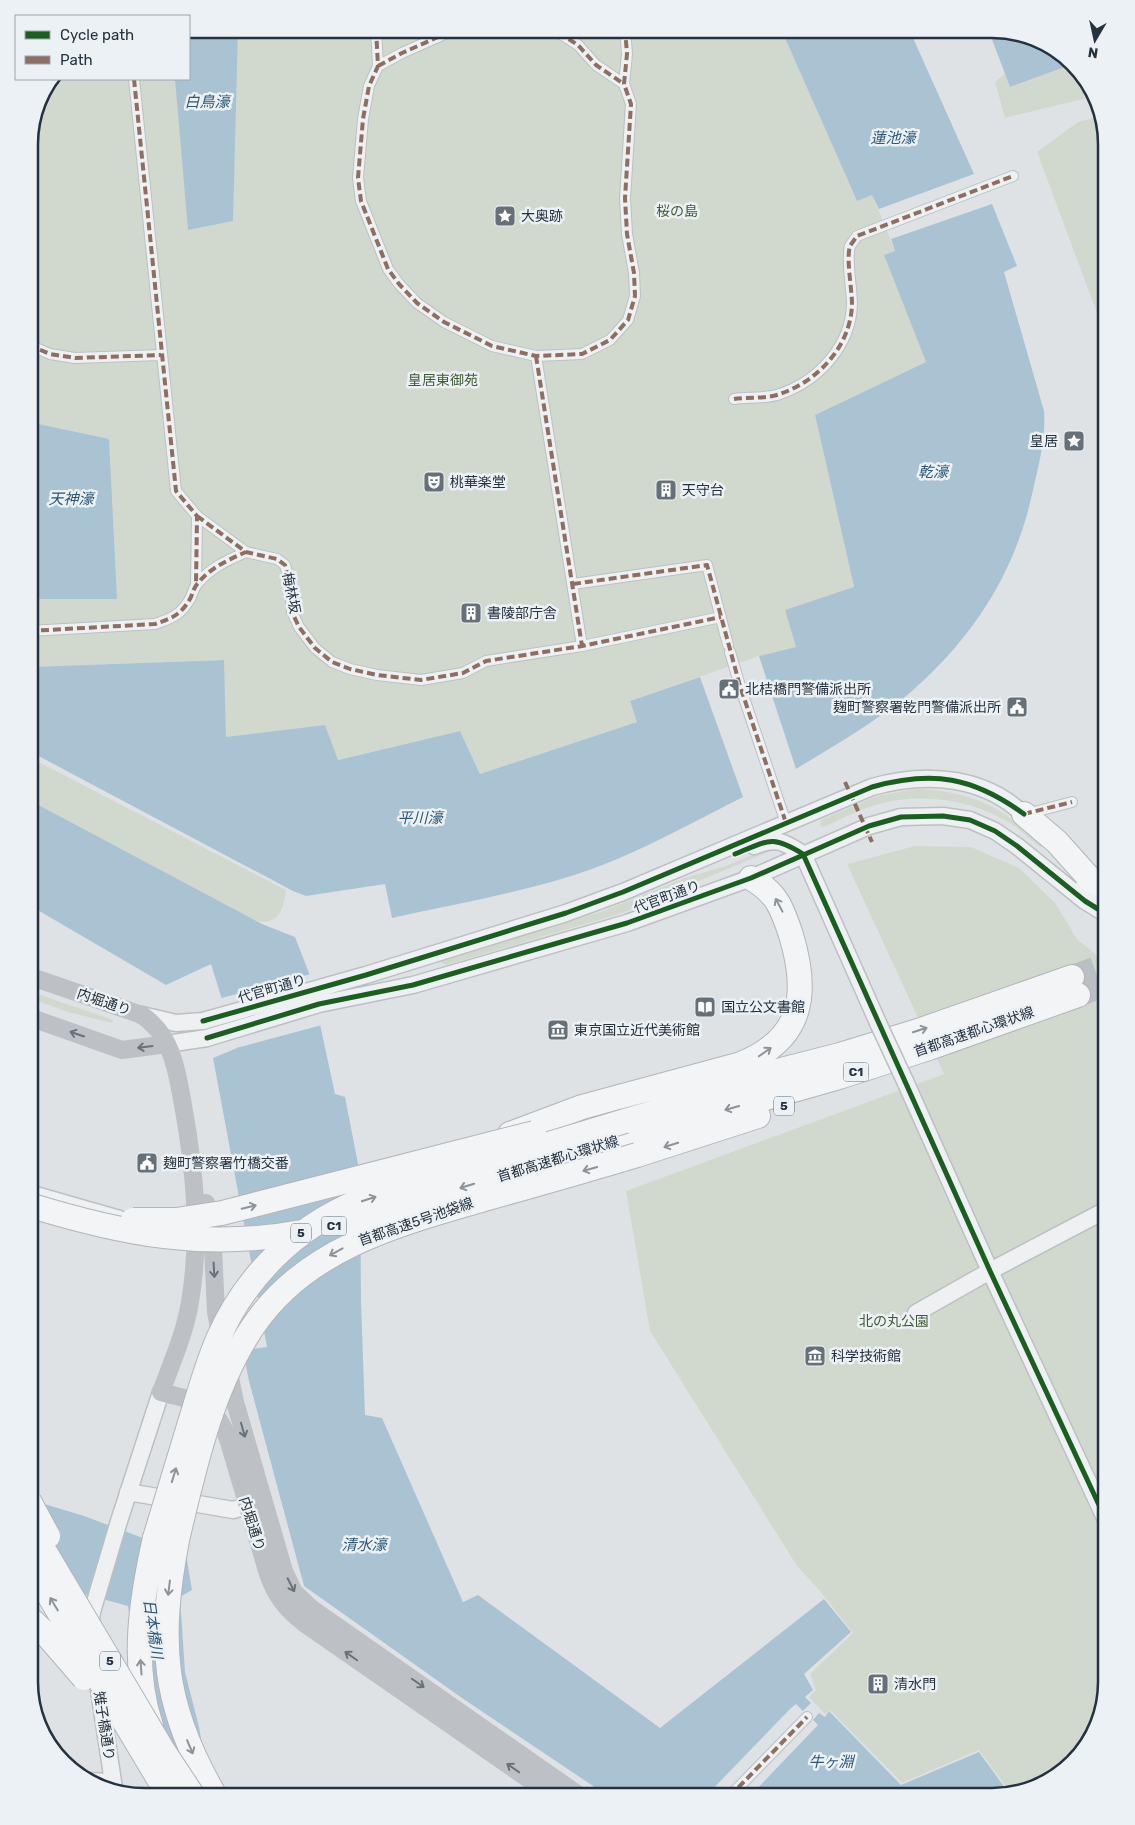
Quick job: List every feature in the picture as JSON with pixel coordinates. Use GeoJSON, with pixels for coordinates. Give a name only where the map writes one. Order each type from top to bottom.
{"type":"FeatureCollection","features":[{"type":"Feature","properties":{"kind":"highway"},"geometry":{"type":"LineString","coordinates":[[1024,814],[1057,842],[1092,880],[1098,883]]}},
{"type":"Feature","properties":{"kind":"highway"},"geometry":{"type":"LineString","coordinates":[[627,1124],[769,1050],[789,1028],[800,1000],[800,970],[797,956],[778,901],[764,885],[751,878]]}},
{"type":"Feature","properties":{"kind":"highway","name":"首都高速都心環状線"},"geometry":{"type":"LineString","coordinates":[[840,1055],[1075,986],[929,1048]]}},
{"type":"Feature","properties":{"kind":"highway","name":"首都高速5号池袋線"},"geometry":{"type":"LineString","coordinates":[[210,1787],[189,1746],[173,1700],[166,1644],[167,1603],[177,1540],[205,1434],[228,1372],[240,1347],[278,1294],[306,1271],[336,1252],[367,1237],[424,1217],[627,1124],[755,1117],[929,1048]]}},
{"type":"Feature","properties":{"kind":"highway","name":"首都高速5号池袋線"},"geometry":{"type":"LineString","coordinates":[[178,1787],[158,1746],[150,1723],[145,1699],[140,1647],[143,1595],[156,1538],[205,1375],[219,1338],[240,1298],[262,1270],[283,1248],[313,1225],[341,1209],[389,1192],[627,1124],[840,1055]]}},
{"type":"Feature","properties":{"kind":"highway","name":"首都高速都心環状線"},"geometry":{"type":"LineString","coordinates":[[38,1200],[78,1212],[101,1216],[151,1221],[192,1218],[245,1208],[469,1150],[627,1124]]}},
{"type":"Feature","properties":{"kind":"highway","name":"首都高速都心環状線"},"geometry":{"type":"LineString","coordinates":[[38,1208],[103,1226],[160,1236],[208,1240],[257,1238],[309,1231],[358,1219],[627,1124]]}},
{"type":"Feature","properties":{"kind":"highway"},"geometry":{"type":"LineString","coordinates":[[38,1517],[84,1600],[126,1689]]}},
{"type":"Feature","properties":{"kind":"highway","name":"5"},"geometry":{"type":"LineString","coordinates":[[38,1540],[187,1787]]}},
{"type":"Feature","properties":{"kind":"highway","name":"5"},"geometry":{"type":"LineString","coordinates":[[38,1577],[163,1787]]}},
{"type":"Feature","properties":{"kind":"highway"},"geometry":{"type":"LineString","coordinates":[[38,1627],[66,1657],[136,1742]]}},
{"type":"Feature","properties":{"kind":"main road","name":"内堀通り"},"geometry":{"type":"LineString","coordinates":[[38,979],[142,1015],[154,1024],[167,1044],[179,1083],[204,1226],[216,1312],[235,1402],[284,1571],[294,1592],[312,1609],[568,1788]]}},
{"type":"Feature","properties":{"kind":"main road"},"geometry":{"type":"LineString","coordinates":[[38,1020],[122,1050],[167,1044]]}},
{"type":"Feature","properties":{"kind":"main road","name":"内堀通り"},"geometry":{"type":"LineString","coordinates":[[204,1226],[190,1303],[182,1335],[161,1392],[204,1404],[219,1418],[228,1439],[271,1585],[283,1605],[292,1614],[542,1787]]}},
{"type":"Feature","properties":{"kind":"street"},"geometry":{"type":"LineString","coordinates":[[376,38],[378,66],[368,86],[362,119],[358,178],[361,201],[388,269],[398,284],[417,303],[444,322],[492,346],[536,356],[582,354],[610,340],[628,320],[635,296],[634,273],[627,234],[624,198],[631,104],[624,84],[626,38]]}},
{"type":"Feature","properties":{"kind":"street"},"geometry":{"type":"LineString","coordinates":[[378,66],[435,38]]}},
{"type":"Feature","properties":{"kind":"street"},"geometry":{"type":"LineString","coordinates":[[567,38],[578,45],[596,65],[624,84]]}},
{"type":"Feature","properties":{"kind":"street"},"geometry":{"type":"LineString","coordinates":[[134,80],[176,492],[196,516],[246,552]]}},
{"type":"Feature","properties":{"kind":"street"},"geometry":{"type":"LineString","coordinates":[[734,399],[778,395],[805,382],[819,372],[832,357],[842,342],[850,316],[852,304],[849,269],[850,246],[857,236],[1013,176]]}},
{"type":"Feature","properties":{"kind":"street"},"geometry":{"type":"LineString","coordinates":[[38,349],[50,354],[75,358],[162,355]]}},
{"type":"Feature","properties":{"kind":"street"},"geometry":{"type":"LineString","coordinates":[[536,356],[582,646]]}},
{"type":"Feature","properties":{"kind":"street"},"geometry":{"type":"LineString","coordinates":[[196,516],[196,584]]}},
{"type":"Feature","properties":{"kind":"street"},"geometry":{"type":"LineString","coordinates":[[38,630],[155,624],[174,617],[184,608],[196,584],[209,572],[228,560],[246,552]]}},
{"type":"Feature","properties":{"kind":"street","name":"梅林坂"},"geometry":{"type":"LineString","coordinates":[[246,552],[277,558],[285,565],[290,583],[292,612],[299,627],[316,648],[332,662],[350,669],[377,675],[421,680],[463,673],[486,661],[582,646],[721,617]]}},
{"type":"Feature","properties":{"kind":"street"},"geometry":{"type":"LineString","coordinates":[[573,584],[707,565],[740,686],[786,823]]}},
{"type":"Feature","properties":{"kind":"street","name":"代官町通り"},"geometry":{"type":"LineString","coordinates":[[167,1044],[207,1038],[317,997],[366,975],[556,916],[623,892],[872,787],[912,778],[960,781],[984,789],[1004,800],[1024,814],[1082,885],[1098,896]]}},
{"type":"Feature","properties":{"kind":"street"},"geometry":{"type":"LineString","coordinates":[[1024,814],[1072,802]]}},
{"type":"Feature","properties":{"kind":"street","name":"代官町通り"},"geometry":{"type":"LineString","coordinates":[[142,1015],[176,1023],[202,1021],[317,997],[413,985],[627,923],[751,878],[869,826],[901,817],[943,816],[970,820],[994,831],[1017,846],[1085,901],[1098,909]]}},
{"type":"Feature","properties":{"kind":"street"},"geometry":{"type":"LineString","coordinates":[[685,866],[733,854],[776,840],[786,843],[803,854],[990,1271],[1098,1503]]}},
{"type":"Feature","properties":{"kind":"street"},"geometry":{"type":"LineString","coordinates":[[556,916],[560,926],[570,933],[582,936]]}},
{"type":"Feature","properties":{"kind":"street"},"geometry":{"type":"LineString","coordinates":[[38,1194],[113,1216],[150,1222],[204,1226]]}},
{"type":"Feature","properties":{"kind":"street"},"geometry":{"type":"LineString","coordinates":[[916,1313],[990,1271],[1098,1214]]}},
{"type":"Feature","properties":{"kind":"street","name":"雉子橋通り"},"geometry":{"type":"LineString","coordinates":[[113,1783],[90,1634],[92,1612],[128,1492],[161,1392]]}},
{"type":"Feature","properties":{"kind":"street"},"geometry":{"type":"LineString","coordinates":[[128,1492],[234,1510],[247,1506]]}},
{"type":"Feature","properties":{"kind":"street"},"geometry":{"type":"LineString","coordinates":[[38,1625],[90,1634]]}},
{"type":"Feature","properties":{"kind":"street"},"geometry":{"type":"LineString","coordinates":[[738,1788],[807,1717]]}},
{"type":"Feature","properties":{"kind":"green space","name":"皇居東御苑"},"geometry":{"type":"Polygon","coordinates":[[[190,38],[785,38],[857,201],[872,194],[895,251],[884,255],[926,362],[815,415],[854,588],[785,610],[796,647],[759,656],[630,701],[637,722],[480,774],[460,731],[337,760],[325,725],[226,737],[223,660],[38,667],[38,130],[48,97],[58,80],[190,80],[190,38]]]}},
{"type":"Feature","properties":{"kind":"green space"},"geometry":{"type":"Polygon","coordinates":[[[1045,52],[1071,74],[1087,98],[1005,118],[995,82],[1011,68],[1045,52]]]}},
{"type":"Feature","properties":{"kind":"green space"},"geometry":{"type":"Polygon","coordinates":[[[1094,118],[1098,144],[1098,316],[1037,152],[1078,122],[1094,118]]]}},
{"type":"Feature","properties":{"kind":"green space"},"geometry":{"type":"Polygon","coordinates":[[[38,762],[286,890],[283,905],[278,916],[268,921],[253,920],[38,806],[38,762]]]}},
{"type":"Feature","properties":{"kind":"green space"},"geometry":{"type":"Polygon","coordinates":[[[915,789],[953,793],[985,803],[1015,821],[1042,847],[1013,825],[982,809],[965,804],[931,799],[896,800],[859,811],[823,827],[820,825],[821,820],[877,796],[915,789]]]}},
{"type":"Feature","properties":{"kind":"green space","name":"北の丸公園"},"geometry":{"type":"Polygon","coordinates":[[[915,846],[971,847],[1019,868],[1055,903],[1077,939],[1098,956],[1097,1695],[1089,1722],[1076,1746],[1050,1770],[1026,1782],[1012,1785],[1006,1786],[979,1750],[902,1783],[830,1710],[825,1714],[809,1697],[816,1690],[810,1674],[853,1633],[820,1591],[797,1566],[650,1331],[626,1191],[944,1074],[847,864],[915,846]]]}},
{"type":"Feature","properties":{"kind":"green space"},"geometry":{"type":"Polygon","coordinates":[[[771,847],[774,848],[773,850],[622,913],[446,965],[441,963],[441,958],[444,957],[601,912],[685,878],[726,866],[771,847]]]}},
{"type":"Feature","properties":{"kind":"green space"},"geometry":{"type":"Polygon","coordinates":[[[38,994],[113,1020],[112,1023],[68,1012],[38,1001],[38,994]]]}},
{"type":"Feature","properties":{"kind":"water","name":"白鳥濠"},"geometry":{"type":"Polygon","coordinates":[[[190,38],[238,38],[233,221],[188,230],[175,80],[190,80],[190,38]]]}},
{"type":"Feature","properties":{"kind":"water","name":"蓮池濠"},"geometry":{"type":"Polygon","coordinates":[[[785,38],[913,38],[974,174],[879,209],[872,195],[857,201],[785,38]]]}},
{"type":"Feature","properties":{"kind":"water"},"geometry":{"type":"Polygon","coordinates":[[[991,38],[1026,43],[1050,55],[1064,67],[1010,87],[991,38]]]}},
{"type":"Feature","properties":{"kind":"water","name":"乾濠"},"geometry":{"type":"Polygon","coordinates":[[[992,204],[1017,266],[1004,272],[1044,411],[1044,431],[1040,460],[1026,518],[1017,544],[994,594],[979,617],[944,660],[895,705],[863,728],[796,769],[759,656],[796,647],[785,610],[854,587],[815,415],[926,362],[884,255],[895,251],[891,239],[992,204]]]}},
{"type":"Feature","properties":{"kind":"water","name":"天神濠"},"geometry":{"type":"Polygon","coordinates":[[[38,424],[109,439],[117,599],[38,599],[38,424]]]}},
{"type":"Feature","properties":{"kind":"water","name":"平川濠"},"geometry":{"type":"Polygon","coordinates":[[[224,660],[226,737],[325,725],[338,760],[460,731],[480,774],[637,722],[630,701],[700,677],[743,797],[649,844],[592,869],[518,891],[392,918],[385,884],[306,896],[293,891],[38,756],[38,667],[224,660]]]}},
{"type":"Feature","properties":{"kind":"water","name":"清水濠"},"geometry":{"type":"Polygon","coordinates":[[[38,805],[262,924],[295,937],[309,973],[335,1094],[345,1097],[360,1174],[361,1301],[365,1415],[382,1418],[463,1602],[478,1595],[660,1728],[824,1599],[851,1632],[804,1674],[813,1690],[805,1697],[811,1703],[803,1711],[796,1704],[790,1709],[714,1788],[595,1788],[462,1698],[304,1586],[249,1381],[243,1350],[267,1347],[213,1058],[237,1048],[211,964],[166,985],[38,910],[38,805]]]}},
{"type":"Feature","properties":{"kind":"water","name":"日本橋川"},"geometry":{"type":"Polygon","coordinates":[[[38,1498],[41,1503],[84,1516],[186,1554],[192,1590],[180,1597],[185,1672],[199,1727],[209,1787],[156,1787],[128,1606],[66,1589],[38,1584],[38,1498]]]}},
{"type":"Feature","properties":{"kind":"water","name":"牛ヶ淵"},"geometry":{"type":"Polygon","coordinates":[[[829,1711],[901,1785],[979,1752],[1004,1786],[992,1788],[758,1788],[818,1725],[813,1720],[819,1713],[825,1717],[829,1711]]]}},
{"type":"Feature","properties":{"kind":"pier"},"geometry":{"type":"Polygon","coordinates":[[[311,974],[322,1025],[221,1052],[234,1047],[218,999],[311,974]]]}},
{"type":"Feature","properties":{"kind":"tunnel"},"geometry":{"type":"LineString","coordinates":[[1072,977],[1098,968]]}},
{"type":"Feature","properties":{"kind":"tunnel"},"geometry":{"type":"LineString","coordinates":[[1078,995],[1098,987]]}},
{"type":"Feature","properties":{"kind":"marked path"},"geometry":{"type":"LineString","coordinates":[[376,38],[378,66],[369,86],[363,119],[358,178],[361,201],[388,269],[417,303],[444,322],[492,346],[536,356],[582,354],[610,340],[628,320],[635,296],[634,273],[627,234],[625,198],[631,104],[624,84],[627,54],[626,38]]}},
{"type":"Feature","properties":{"kind":"marked path"},"geometry":{"type":"LineString","coordinates":[[378,66],[436,38]]}},
{"type":"Feature","properties":{"kind":"marked path"},"geometry":{"type":"LineString","coordinates":[[567,38],[578,45],[596,65],[624,84]]}},
{"type":"Feature","properties":{"kind":"marked path"},"geometry":{"type":"LineString","coordinates":[[134,80],[176,491],[197,516],[196,585]]}},
{"type":"Feature","properties":{"kind":"marked path"},"geometry":{"type":"LineString","coordinates":[[734,399],[780,394],[807,380],[830,360],[846,334],[850,319],[852,304],[849,252],[850,246],[857,236],[1013,176]]}},
{"type":"Feature","properties":{"kind":"marked path"},"geometry":{"type":"LineString","coordinates":[[38,349],[50,354],[75,358],[161,355]]}},
{"type":"Feature","properties":{"kind":"marked path"},"geometry":{"type":"LineString","coordinates":[[536,356],[582,646]]}},
{"type":"Feature","properties":{"kind":"marked path"},"geometry":{"type":"LineString","coordinates":[[197,516],[246,552],[277,559],[285,565],[290,583],[292,612],[299,627],[315,648],[332,662],[350,669],[377,675],[421,680],[463,673],[486,661],[582,646],[721,617]]}},
{"type":"Feature","properties":{"kind":"marked path"},"geometry":{"type":"LineString","coordinates":[[38,630],[155,624],[161,622],[172,617],[188,603],[197,585],[208,573],[226,561],[246,552]]}},
{"type":"Feature","properties":{"kind":"marked path"},"geometry":{"type":"LineString","coordinates":[[573,584],[707,565],[740,686],[786,823]]}},
{"type":"Feature","properties":{"kind":"marked path"},"geometry":{"type":"LineString","coordinates":[[845,782],[872,842]]}},
{"type":"Feature","properties":{"kind":"marked path"},"geometry":{"type":"LineString","coordinates":[[1024,814],[1072,802]]}},
{"type":"Feature","properties":{"kind":"marked path"},"geometry":{"type":"LineString","coordinates":[[738,1788],[807,1717]]}},
{"type":"Feature","properties":{"kind":"cycle path"},"geometry":{"type":"LineString","coordinates":[[203,1021],[366,975],[566,913],[623,892],[872,787],[914,779],[952,780],[987,792],[1024,814]]}},
{"type":"Feature","properties":{"kind":"cycle path"},"geometry":{"type":"LineString","coordinates":[[207,1038],[319,1004],[413,985],[627,923],[751,878],[869,826],[901,817],[943,816],[970,820],[995,831],[1098,909]]}},
{"type":"Feature","properties":{"kind":"cycle path"},"geometry":{"type":"LineString","coordinates":[[735,854],[769,842],[784,844],[803,854],[990,1271],[1098,1503]]}},
{"type":"Feature","properties":{"kind":"place","name":"大奥跡"},"geometry":{"type":"Point","coordinates":[505,216]}},
{"type":"Feature","properties":{"kind":"place","name":"皇居"},"geometry":{"type":"Point","coordinates":[1074,441]}},
{"type":"Feature","properties":{"kind":"place","name":"桃華楽堂"},"geometry":{"type":"Point","coordinates":[434,482]}},
{"type":"Feature","properties":{"kind":"place","name":"天守台"},"geometry":{"type":"Point","coordinates":[666,490]}},
{"type":"Feature","properties":{"kind":"place","name":"書陵部庁舎"},"geometry":{"type":"Point","coordinates":[471,613]}},
{"type":"Feature","properties":{"kind":"place","name":"北桔橋門警備派出所"},"geometry":{"type":"Point","coordinates":[729,689]}},
{"type":"Feature","properties":{"kind":"place","name":"麹町警察署乾門警備派出所"},"geometry":{"type":"Point","coordinates":[1017,707]}},
{"type":"Feature","properties":{"kind":"place","name":"国立公文書館"},"geometry":{"type":"Point","coordinates":[705,1007]}},
{"type":"Feature","properties":{"kind":"place","name":"東京国立近代美術館"},"geometry":{"type":"Point","coordinates":[558,1030]}},
{"type":"Feature","properties":{"kind":"place","name":"麹町警察署竹橋交番"},"geometry":{"type":"Point","coordinates":[147,1163]}},
{"type":"Feature","properties":{"kind":"place","name":"科学技術館"},"geometry":{"type":"Point","coordinates":[815,1356]}},
{"type":"Feature","properties":{"kind":"place","name":"清水門"},"geometry":{"type":"Point","coordinates":[878,1684]}},
{"type":"Feature","properties":{"kind":"park label","name":"桜の島"},"geometry":{"type":"Point","coordinates":[677,211]}}]}
